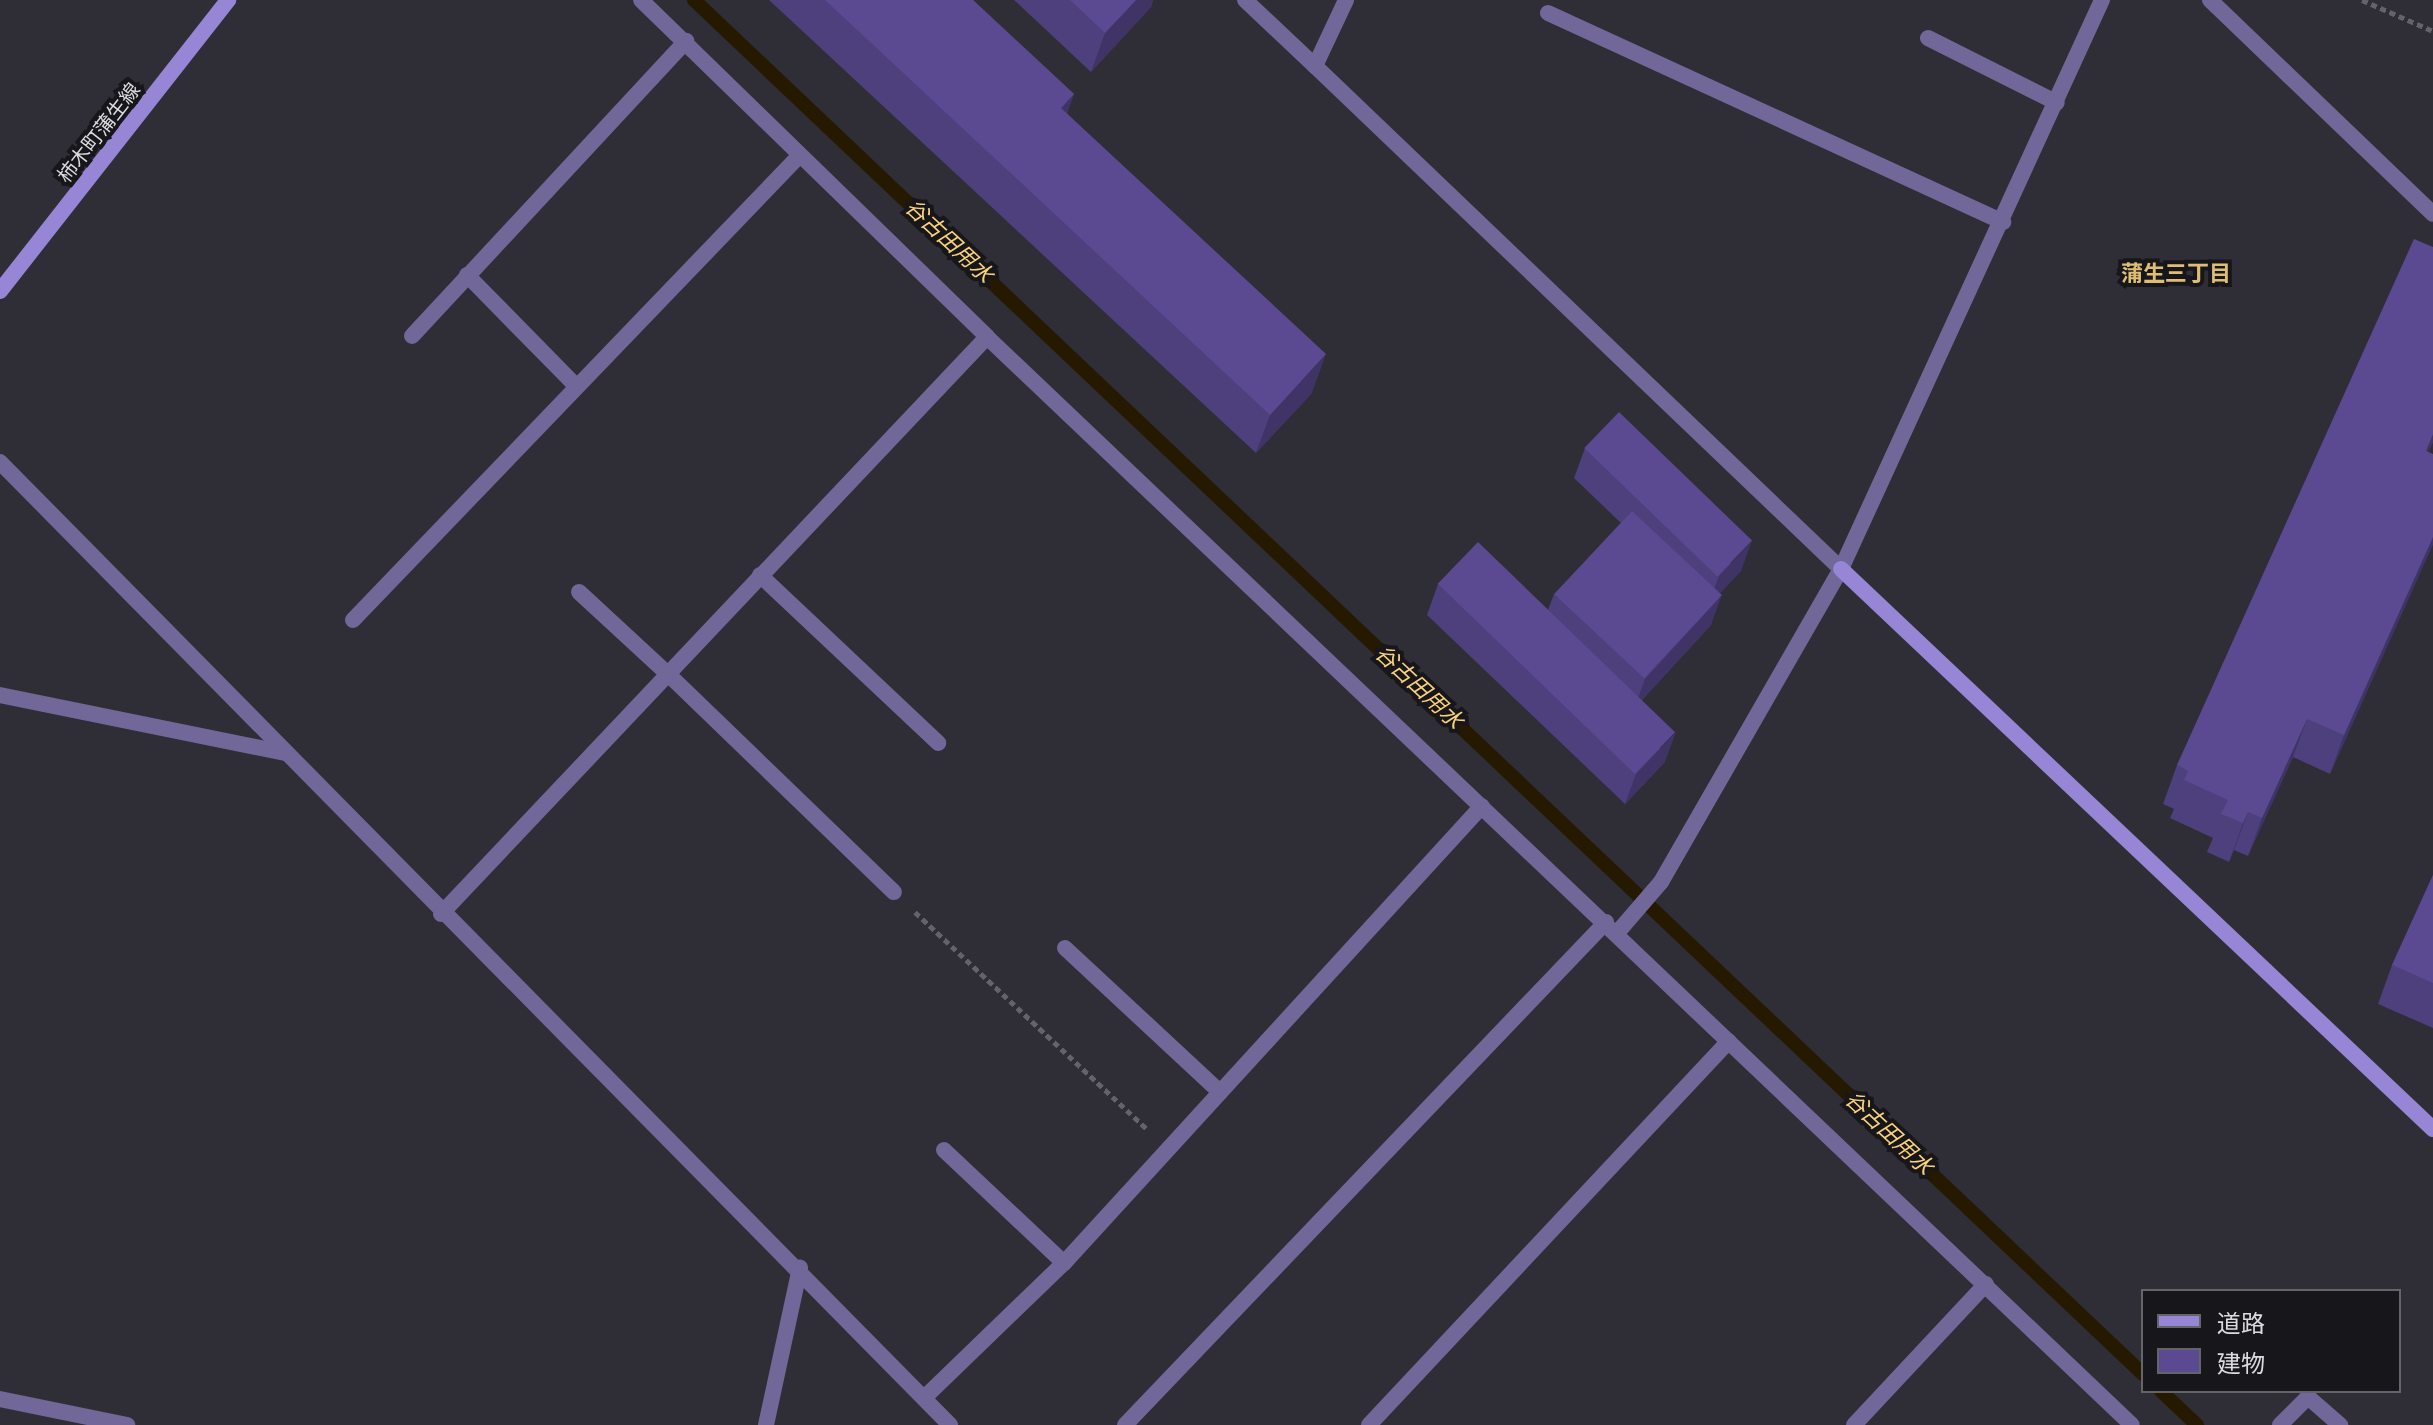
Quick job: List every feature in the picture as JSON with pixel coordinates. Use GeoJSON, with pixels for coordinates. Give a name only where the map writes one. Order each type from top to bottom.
{"type":"FeatureCollection","features":[{"type":"Feature","properties":{"kind":"street","name":"柿木町蒲生線"},"geometry":{"type":"LineString","coordinates":[[0,291],[228,0]]}},
{"type":"Feature","properties":{"kind":"street"},"geometry":{"type":"LineString","coordinates":[[641,0],[987,337],[2132,1425]]}},
{"type":"Feature","properties":{"kind":"street"},"geometry":{"type":"LineString","coordinates":[[1245,0],[2433,1129]]}},
{"type":"Feature","properties":{"kind":"street"},"geometry":{"type":"LineString","coordinates":[[1315,66],[1346,0]]}},
{"type":"Feature","properties":{"kind":"street"},"geometry":{"type":"LineString","coordinates":[[1125,1425],[1612,928],[1661,882],[1841,569],[2003,222],[2102,0]]}},
{"type":"Feature","properties":{"kind":"street"},"geometry":{"type":"LineString","coordinates":[[2210,0],[2433,214]]}},
{"type":"Feature","properties":{"kind":"street"},"geometry":{"type":"LineString","coordinates":[[1548,13],[2003,222]]}},
{"type":"Feature","properties":{"kind":"street"},"geometry":{"type":"LineString","coordinates":[[1928,38],[2057,103]]}},
{"type":"Feature","properties":{"kind":"street"},"geometry":{"type":"LineString","coordinates":[[412,336],[686,41]]}},
{"type":"Feature","properties":{"kind":"street"},"geometry":{"type":"LineString","coordinates":[[353,620],[800,155]]}},
{"type":"Feature","properties":{"kind":"street"},"geometry":{"type":"LineString","coordinates":[[467,275],[576,386]]}},
{"type":"Feature","properties":{"kind":"street"},"geometry":{"type":"LineString","coordinates":[[441,914],[987,337]]}},
{"type":"Feature","properties":{"kind":"street"},"geometry":{"type":"LineString","coordinates":[[0,462],[441,914],[800,1268],[950,1425]]}},
{"type":"Feature","properties":{"kind":"street"},"geometry":{"type":"LineString","coordinates":[[760,575],[938,743]]}},
{"type":"Feature","properties":{"kind":"street"},"geometry":{"type":"LineString","coordinates":[[579,592],[894,892]]}},
{"type":"Feature","properties":{"kind":"street"},"geometry":{"type":"LineString","coordinates":[[0,695],[285,753]]}},
{"type":"Feature","properties":{"kind":"street"},"geometry":{"type":"LineString","coordinates":[[924,1398],[1064,1263],[1482,806]]}},
{"type":"Feature","properties":{"kind":"street"},"geometry":{"type":"LineString","coordinates":[[1065,948],[1220,1092]]}},
{"type":"Feature","properties":{"kind":"street"},"geometry":{"type":"LineString","coordinates":[[1369,1425],[1729,1041]]}},
{"type":"Feature","properties":{"kind":"street"},"geometry":{"type":"LineString","coordinates":[[944,1150],[1064,1263]]}},
{"type":"Feature","properties":{"kind":"street"},"geometry":{"type":"LineString","coordinates":[[766,1425],[800,1268]]}},
{"type":"Feature","properties":{"kind":"street"},"geometry":{"type":"LineString","coordinates":[[1854,1425],[1986,1284]]}},
{"type":"Feature","properties":{"kind":"street"},"geometry":{"type":"LineString","coordinates":[[2280,1425],[2311,1394],[2340,1425]]}},
{"type":"Feature","properties":{"kind":"street"},"geometry":{"type":"LineString","coordinates":[[0,1399],[127,1425]]}},
{"type":"Feature","properties":{"kind":"path"},"geometry":{"type":"LineString","coordinates":[[2362,0],[2433,31]]}},
{"type":"Feature","properties":{"kind":"path"},"geometry":{"type":"LineString","coordinates":[[894,892],[1168,1149]]}},
{"type":"Feature","properties":{"kind":"building"},"geometry":{"type":"Polygon","coordinates":[[[825,0],[973,0],[1074,94],[1061,108],[1326,354],[1270,415],[825,0]]]}},
{"type":"Feature","properties":{"kind":"building"},"geometry":{"type":"Polygon","coordinates":[[[1070,0],[1136,0],[1105,33],[1070,0]]]}},
{"type":"Feature","properties":{"kind":"building"},"geometry":{"type":"Polygon","coordinates":[[[2414,239],[2433,247],[2433,434],[2426,451],[2433,454],[2433,537],[2344,735],[2307,719],[2262,818],[2248,812],[2243,823],[2221,814],[2228,800],[2184,780],[2188,771],[2177,765],[2414,239]]]}},
{"type":"Feature","properties":{"kind":"building"},"geometry":{"type":"Polygon","coordinates":[[[1619,412],[1752,541],[1717,576],[1584,448],[1619,412]]]}},
{"type":"Feature","properties":{"kind":"building"},"geometry":{"type":"Polygon","coordinates":[[[1632,511],[1722,595],[1644,678],[1554,594],[1632,511]]]}},
{"type":"Feature","properties":{"kind":"building"},"geometry":{"type":"Polygon","coordinates":[[[1478,542],[1675,732],[1635,774],[1438,584],[1478,542]]]}},
{"type":"Feature","properties":{"kind":"building"},"geometry":{"type":"Polygon","coordinates":[[[2433,875],[2433,983],[2392,965],[2433,875]]]}},
{"type":"Feature","properties":{"kind":"waterway","name":"谷古田用水"},"geometry":{"type":"LineString","coordinates":[[694,0],[2141,1372]]}},
{"type":"Feature","properties":{"kind":"waterway","name":"谷古田用水"},"geometry":{"type":"LineString","coordinates":[[2163,1393],[2197,1425]]}},
{"type":"Feature","properties":{"kind":"district","name":"蒲生三丁目"},"geometry":{"type":"Point","coordinates":[2176,274]}}]}
